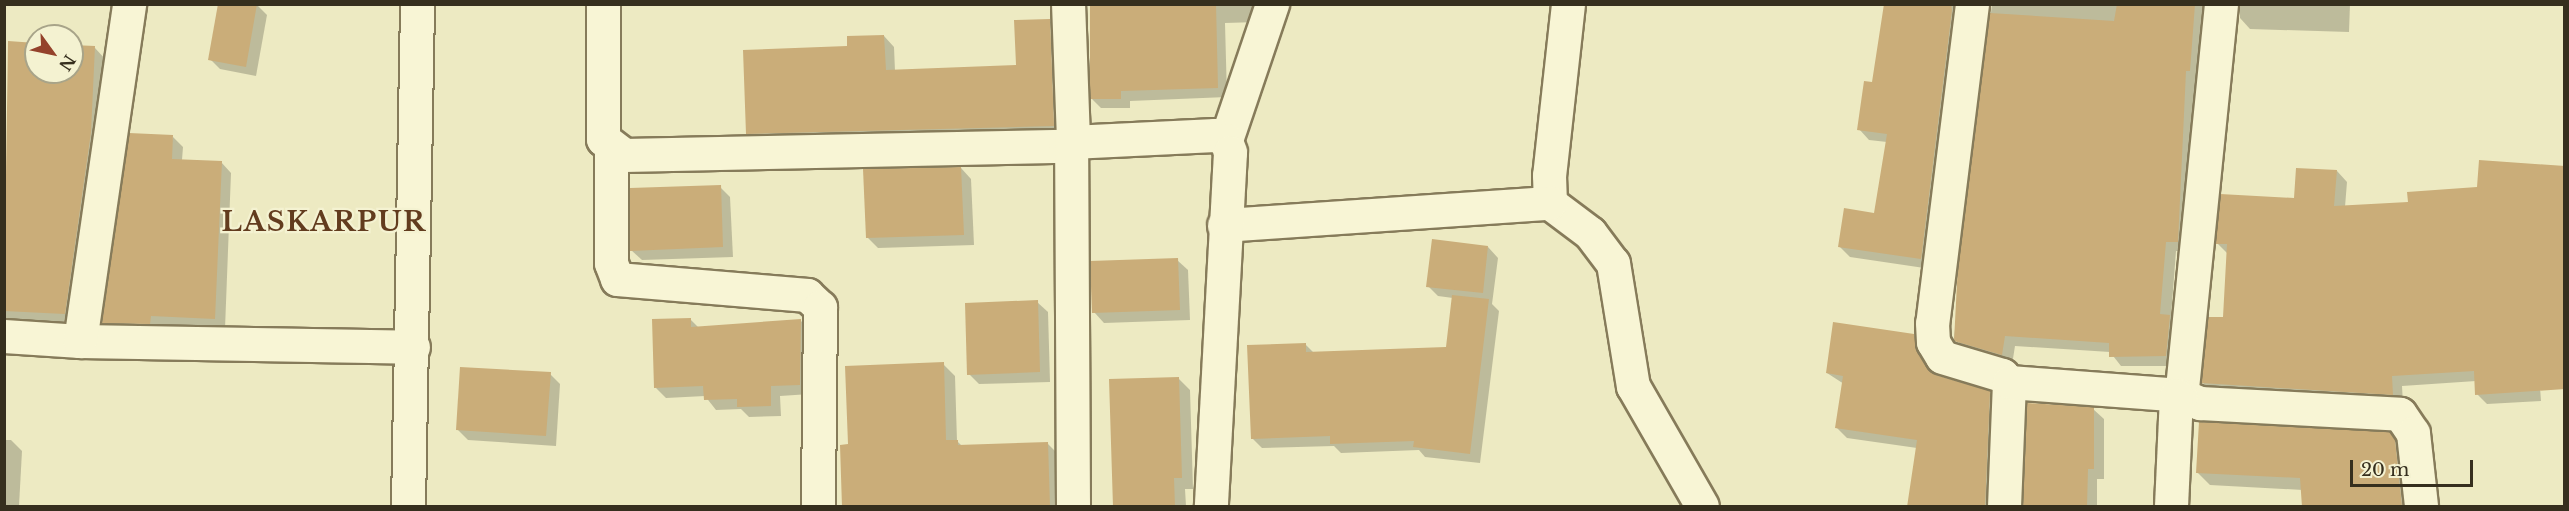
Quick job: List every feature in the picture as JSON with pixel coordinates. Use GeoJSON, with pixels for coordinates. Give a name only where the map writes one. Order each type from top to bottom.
{"type":"FeatureCollection","features":[{"type":"Feature","properties":{"kind":"street"},"geometry":{"type":"LineString","coordinates":[[80,341],[129,4]]}},
{"type":"Feature","properties":{"kind":"street"},"geometry":{"type":"LineString","coordinates":[[408,507],[413,347],[417,4]]}},
{"type":"Feature","properties":{"kind":"street"},"geometry":{"type":"LineString","coordinates":[[603,4],[603,139],[611,148],[624,155],[1065,146],[1071,142],[1215,135],[1226,140]]}},
{"type":"Feature","properties":{"kind":"street"},"geometry":{"type":"LineString","coordinates":[[1068,4],[1071,142],[1072,507]]}},
{"type":"Feature","properties":{"kind":"street"},"geometry":{"type":"LineString","coordinates":[[1211,507],[1224,225],[1230,152],[1226,140],[1272,4]]}},
{"type":"Feature","properties":{"kind":"street"},"geometry":{"type":"LineString","coordinates":[[1550,203],[1549,175],[1568,4]]}},
{"type":"Feature","properties":{"kind":"street"},"geometry":{"type":"LineString","coordinates":[[1972,4],[1932,323],[1933,342],[1942,357],[2002,375],[2009,382],[2178,395],[2200,403],[2400,414],[2413,433],[2421,507]]}},
{"type":"Feature","properties":{"kind":"street"},"geometry":{"type":"LineString","coordinates":[[2171,507],[2178,395],[2221,4]]}},
{"type":"Feature","properties":{"kind":"street"},"geometry":{"type":"LineString","coordinates":[[611,148],[611,263],[617,279],[807,295],[820,307],[818,507]]}},
{"type":"Feature","properties":{"kind":"street"},"geometry":{"type":"LineString","coordinates":[[1224,225],[1550,203],[1590,233],[1613,263],[1633,386],[1702,507]]}},
{"type":"Feature","properties":{"kind":"street"},"geometry":{"type":"LineString","coordinates":[[4,336],[80,341],[413,347]]}},
{"type":"Feature","properties":{"kind":"street"},"geometry":{"type":"LineString","coordinates":[[2004,507],[2009,382]]}},
{"type":"Feature","properties":{"kind":"building"},"geometry":{"type":"Polygon","coordinates":[[[218,4],[257,4],[246,67],[208,60],[218,4]]]}},
{"type":"Feature","properties":{"kind":"building"},"geometry":{"type":"Polygon","coordinates":[[[1090,4],[1216,4],[1218,88],[1121,91],[1121,99],[1090,99],[1090,4]]]}},
{"type":"Feature","properties":{"kind":"building"},"geometry":{"type":"Polygon","coordinates":[[[1884,4],[1951,4],[1952,10],[1921,259],[1838,247],[1844,208],[1874,213],[1887,134],[1857,130],[1864,81],[1872,82],[1884,4]]]}},
{"type":"Feature","properties":{"kind":"building"},"geometry":{"type":"Polygon","coordinates":[[[2117,4],[2195,4],[2190,71],[2186,71],[2178,242],[2166,242],[2160,314],[2170,315],[2166,356],[2109,357],[2109,343],[2005,336],[2002,355],[1954,341],[1958,264],[1990,13],[2114,21],[2117,4]]]}},
{"type":"Feature","properties":{"kind":"building"},"geometry":{"type":"Polygon","coordinates":[[[1050,19],[1054,126],[746,134],[743,50],[847,46],[847,36],[884,35],[886,70],[1016,65],[1014,20],[1050,19]]]}},
{"type":"Feature","properties":{"kind":"building"},"geometry":{"type":"Polygon","coordinates":[[[8,41],[24,42],[24,84],[84,84],[84,46],[95,46],[91,132],[65,314],[4,311],[8,41]]]}},
{"type":"Feature","properties":{"kind":"building"},"geometry":{"type":"Polygon","coordinates":[[[129,133],[173,135],[172,159],[222,161],[215,319],[151,316],[150,324],[102,323],[129,133]]]}},
{"type":"Feature","properties":{"kind":"building"},"geometry":{"type":"Polygon","coordinates":[[[2479,160],[2565,166],[2565,389],[2475,395],[2474,371],[2392,376],[2393,395],[2201,383],[2208,317],[2223,317],[2227,244],[2215,244],[2220,194],[2294,198],[2296,168],[2337,170],[2334,206],[2408,202],[2407,192],[2477,187],[2479,160]]]}},
{"type":"Feature","properties":{"kind":"building"},"geometry":{"type":"Polygon","coordinates":[[[961,167],[964,235],[866,238],[863,169],[961,167]]]}},
{"type":"Feature","properties":{"kind":"building"},"geometry":{"type":"Polygon","coordinates":[[[721,185],[723,247],[630,251],[630,188],[721,185]]]}},
{"type":"Feature","properties":{"kind":"building"},"geometry":{"type":"Polygon","coordinates":[[[1432,239],[1488,246],[1483,293],[1426,287],[1432,239]]]}},
{"type":"Feature","properties":{"kind":"building"},"geometry":{"type":"Polygon","coordinates":[[[1178,258],[1180,310],[1092,313],[1090,261],[1178,258]]]}},
{"type":"Feature","properties":{"kind":"building"},"geometry":{"type":"Polygon","coordinates":[[[1452,295],[1489,299],[1470,454],[1413,447],[1414,441],[1330,444],[1330,436],[1251,439],[1247,345],[1306,343],[1306,352],[1446,347],[1452,295]]]}},
{"type":"Feature","properties":{"kind":"building"},"geometry":{"type":"Polygon","coordinates":[[[1038,300],[1040,372],[967,375],[965,303],[1038,300]]]}},
{"type":"Feature","properties":{"kind":"building"},"geometry":{"type":"Polygon","coordinates":[[[691,318],[691,327],[801,319],[800,385],[771,386],[771,406],[737,407],[737,399],[704,400],[703,386],[654,388],[652,319],[691,318]]]}},
{"type":"Feature","properties":{"kind":"building"},"geometry":{"type":"Polygon","coordinates":[[[1833,322],[1914,334],[1917,352],[1936,375],[1990,391],[1985,507],[1907,507],[1917,440],[1835,428],[1843,376],[1826,373],[1833,322]]]}},
{"type":"Feature","properties":{"kind":"building"},"geometry":{"type":"Polygon","coordinates":[[[944,362],[946,440],[958,440],[958,445],[1048,442],[1050,507],[842,507],[840,445],[848,444],[845,366],[944,362]]]}},
{"type":"Feature","properties":{"kind":"building"},"geometry":{"type":"Polygon","coordinates":[[[460,367],[551,372],[546,436],[456,430],[460,367]]]}},
{"type":"Feature","properties":{"kind":"building"},"geometry":{"type":"Polygon","coordinates":[[[1179,377],[1182,478],[1174,478],[1175,507],[1113,507],[1109,379],[1179,377]]]}},
{"type":"Feature","properties":{"kind":"building"},"geometry":{"type":"Polygon","coordinates":[[[2027,403],[2094,407],[2094,469],[2088,469],[2087,507],[2023,507],[2027,403]]]}},
{"type":"Feature","properties":{"kind":"building"},"geometry":{"type":"Polygon","coordinates":[[[2199,422],[2390,432],[2395,440],[2402,507],[2302,507],[2300,478],[2196,473],[2199,422]]]}},
{"type":"Feature","properties":{"kind":"district","name":"LASKARPUR"},"geometry":{"type":"Point","coordinates":[324,222]}}]}
